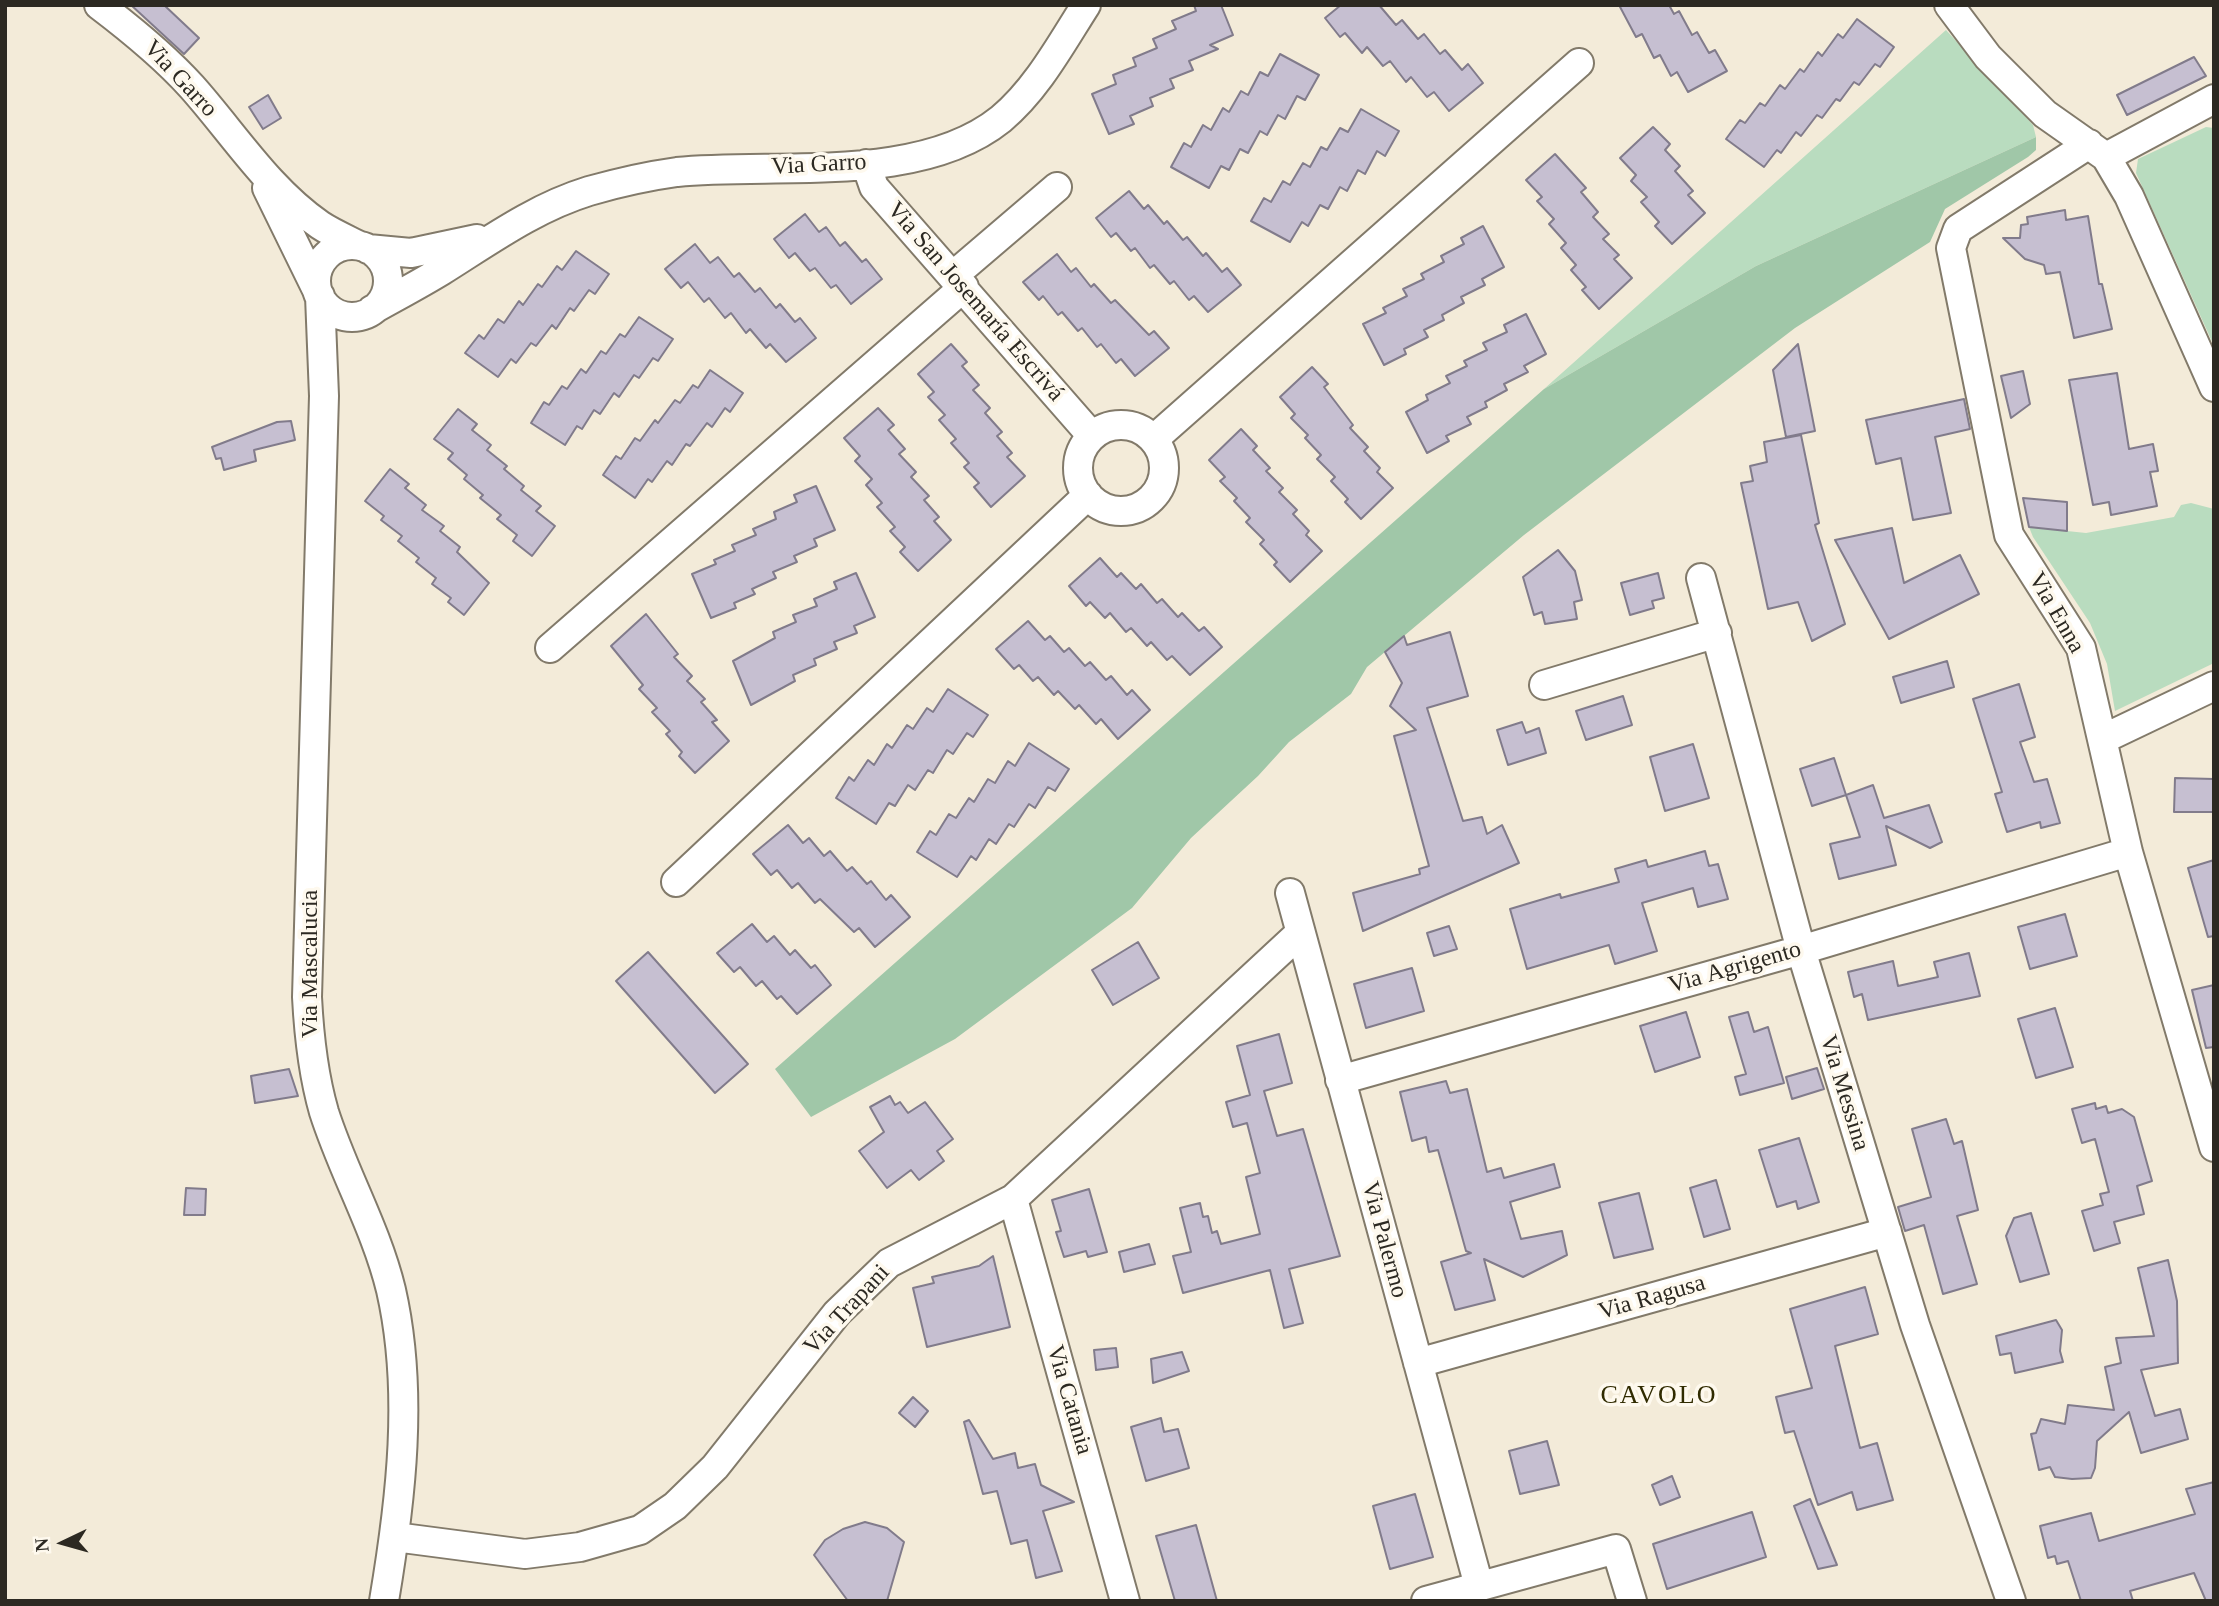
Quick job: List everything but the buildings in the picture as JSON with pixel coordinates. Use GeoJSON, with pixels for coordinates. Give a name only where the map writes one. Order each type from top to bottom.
{"type":"FeatureCollection","features":[{"type":"Feature","properties":{"kind":"street","name":"Via Garro"},"geometry":{"type":"LineString","coordinates":[[99,5],[141,37],[191,86],[253,161]]}},
{"type":"Feature","properties":{"kind":"street","name":"Via Garro"},"geometry":{"type":"LineString","coordinates":[[497,234],[547,207],[588,191],[635,180],[677,172],[866,164],[944,148],[974,136],[999,120],[1023,98],[1086,5]]}},
{"type":"Feature","properties":{"kind":"street"},"geometry":{"type":"LineString","coordinates":[[1949,5],[1988,57],[2045,114],[2097,150],[2129,196],[2214,387]]}},
{"type":"Feature","properties":{"kind":"street"},"geometry":{"type":"LineString","coordinates":[[1154,439],[1579,63]]}},
{"type":"Feature","properties":{"kind":"street","name":"Via Enna"},"geometry":{"type":"LineString","coordinates":[[2213,100],[2097,150],[1958,229],[1951,248],[2009,535],[2081,648],[2128,852],[2214,1147]]}},
{"type":"Feature","properties":{"kind":"street"},"geometry":{"type":"LineString","coordinates":[[253,161],[321,226],[363,247],[384,265],[387,281],[383,298],[351,325],[337,346],[324,396]]}},
{"type":"Feature","properties":{"kind":"street"},"geometry":{"type":"LineString","coordinates":[[253,161],[293,236],[318,294],[326,305],[340,315],[367,312],[440,272],[497,234]]}},
{"type":"Feature","properties":{"kind":"street","name":"Via San Josemaría Escrivá"},"geometry":{"type":"LineString","coordinates":[[866,164],[874,187],[1092,436]]}},
{"type":"Feature","properties":{"kind":"street"},"geometry":{"type":"LineString","coordinates":[[550,648],[959,281],[1057,187]]}},
{"type":"Feature","properties":{"kind":"street"},"geometry":{"type":"LineString","coordinates":[[324,396],[316,274],[327,255],[341,247],[411,253],[497,234]]}},
{"type":"Feature","properties":{"kind":"street","name":"Via Mascalucia"},"geometry":{"type":"LineString","coordinates":[[324,396],[307,997],[309,1038],[325,1113],[378,1248],[393,1302],[400,1358],[403,1419],[395,1538],[384,1601]]}},
{"type":"Feature","properties":{"kind":"street"},"geometry":{"type":"LineString","coordinates":[[1124,424],[1140,429],[1154,439],[1165,466],[1161,486],[1150,501],[1132,510],[1113,510],[1088,495],[1079,475],[1078,465],[1080,454],[1092,436],[1107,427],[1124,424]]}},
{"type":"Feature","properties":{"kind":"street"},"geometry":{"type":"LineString","coordinates":[[676,882],[1088,495]]}},
{"type":"Feature","properties":{"kind":"street","name":"Via Messina"},"geometry":{"type":"LineString","coordinates":[[1701,578],[1801,950],[1915,1325],[2011,1601]]}},
{"type":"Feature","properties":{"kind":"street"},"geometry":{"type":"LineString","coordinates":[[1544,685],[1717,633]]}},
{"type":"Feature","properties":{"kind":"street"},"geometry":{"type":"LineString","coordinates":[[2103,739],[2214,686]]}},
{"type":"Feature","properties":{"kind":"street","name":"Via Agrigento"},"geometry":{"type":"LineString","coordinates":[[1340,1080],[1801,950],[2128,852]]}},
{"type":"Feature","properties":{"kind":"street","name":"Via Palermo"},"geometry":{"type":"LineString","coordinates":[[1290,893],[1479,1586]]}},
{"type":"Feature","properties":{"kind":"street","name":"Via Trapani"},"geometry":{"type":"LineString","coordinates":[[395,1538],[525,1554],[580,1547],[640,1530],[675,1506],[715,1467],[837,1313],[889,1262],[1013,1199],[1300,933]]}},
{"type":"Feature","properties":{"kind":"street","name":"Via Catania"},"geometry":{"type":"LineString","coordinates":[[1013,1199],[1125,1601]]}},
{"type":"Feature","properties":{"kind":"street","name":"Via Ragusa"},"geometry":{"type":"LineString","coordinates":[[1418,1363],[1887,1232]]}},
{"type":"Feature","properties":{"kind":"street"},"geometry":{"type":"LineString","coordinates":[[1426,1601],[1616,1549],[1632,1601]]}},
{"type":"Feature","properties":{"kind":"green space"},"geometry":{"type":"Polygon","coordinates":[[[1946,30],[2033,125],[2036,137],[1756,266],[1544,389],[1946,30]]]}},
{"type":"Feature","properties":{"kind":"green space"},"geometry":{"type":"Polygon","coordinates":[[[2206,127],[2214,128],[2214,346],[2136,173],[2138,159],[2206,127]]]}},
{"type":"Feature","properties":{"kind":"green space"},"geometry":{"type":"Polygon","coordinates":[[[2036,137],[2036,150],[2028,157],[1945,209],[1930,242],[1795,328],[1524,535],[1367,667],[1351,694],[1289,742],[1258,776],[1191,838],[1132,908],[955,1039],[811,1117],[775,1069],[1544,389],[1756,266],[2036,137]]]}},
{"type":"Feature","properties":{"kind":"green space"},"geometry":{"type":"Polygon","coordinates":[[[2191,503],[2214,509],[2214,663],[2115,711],[2107,664],[2090,623],[2029,527],[2086,533],[2174,517],[2181,505],[2191,503]]]}},
{"type":"Feature","properties":{"kind":"district","name":"CAVOLO"},"geometry":{"type":"Point","coordinates":[1659,1396]}}]}
